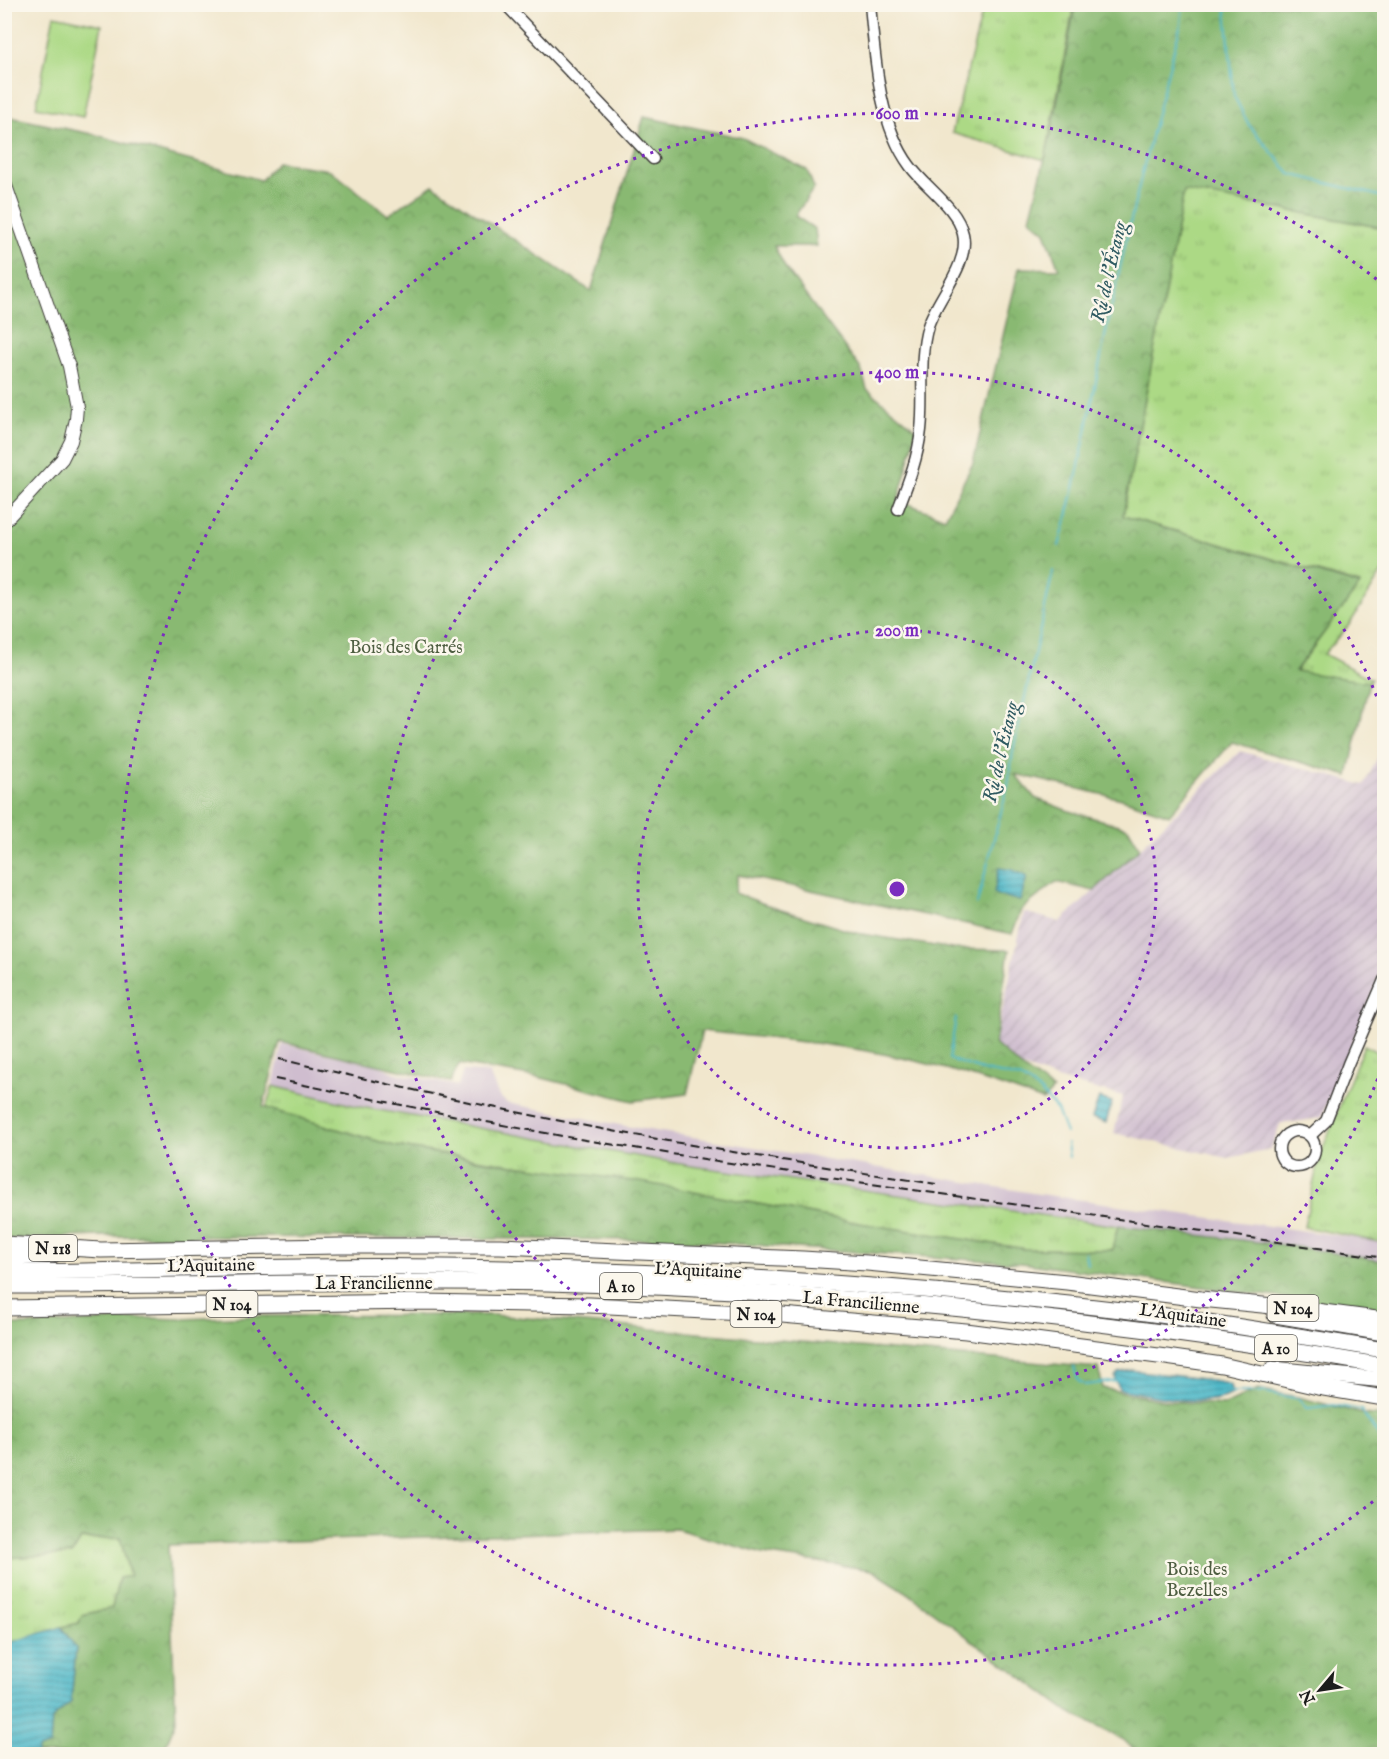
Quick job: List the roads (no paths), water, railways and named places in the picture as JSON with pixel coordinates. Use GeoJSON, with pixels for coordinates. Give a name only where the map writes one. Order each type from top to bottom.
{"type":"FeatureCollection","features":[{"type":"Feature","properties":{"kind":"highway","name":"N 118"},"geometry":{"type":"LineString","coordinates":[[4,1244],[101,1250]]}},
{"type":"Feature","properties":{"kind":"highway","name":"La Francilienne"},"geometry":{"type":"LineString","coordinates":[[101,1250],[489,1246],[721,1255],[879,1264],[1067,1282],[1384,1320]]}},
{"type":"Feature","properties":{"kind":"highway"},"geometry":{"type":"LineString","coordinates":[[4,1259],[101,1250]]}},
{"type":"Feature","properties":{"kind":"highway","name":"L'Aquitaine"},"geometry":{"type":"LineString","coordinates":[[4,1272],[440,1266],[630,1272],[802,1281],[1000,1297],[1131,1311],[1384,1350]]}},
{"type":"Feature","properties":{"kind":"highway","name":"L'Aquitaine"},"geometry":{"type":"LineString","coordinates":[[4,1286],[547,1283],[792,1294],[1003,1313],[1149,1330],[1384,1366]]}},
{"type":"Feature","properties":{"kind":"highway"},"geometry":{"type":"LineString","coordinates":[[1201,1299],[1384,1333]]}},
{"type":"Feature","properties":{"kind":"highway","name":"La Francilienne"},"geometry":{"type":"LineString","coordinates":[[4,1308],[422,1302],[590,1305],[687,1310],[966,1331],[1222,1365],[1318,1387],[1384,1398]]}},
{"type":"Feature","properties":{"kind":"highway"},"geometry":{"type":"LineString","coordinates":[[1222,1365],[1384,1380]]}},
{"type":"Feature","properties":{"kind":"main road"},"geometry":{"type":"LineString","coordinates":[[1379,4],[1384,6]]}},
{"type":"Feature","properties":{"kind":"main road"},"geometry":{"type":"LineString","coordinates":[[4,180],[69,366],[77,407],[71,441],[62,459],[4,522]]}},
{"type":"Feature","properties":{"kind":"street"},"geometry":{"type":"LineString","coordinates":[[505,4],[652,159]]}},
{"type":"Feature","properties":{"kind":"street"},"geometry":{"type":"LineString","coordinates":[[870,4],[879,90],[894,135],[911,168],[957,219],[964,243],[958,265],[928,328],[922,362],[921,428],[918,452],[898,509]]}},
{"type":"Feature","properties":{"kind":"street"},"geometry":{"type":"LineString","coordinates":[[1310,1136],[1326,1121],[1384,980]]}},
{"type":"Feature","properties":{"kind":"water"},"geometry":{"type":"Polygon","coordinates":[[[999,868],[1013,870],[1027,877],[1020,901],[994,893],[999,868]]]}},
{"type":"Feature","properties":{"kind":"water"},"geometry":{"type":"Polygon","coordinates":[[[1099,1098],[1112,1102],[1106,1123],[1092,1118],[1099,1098]]]}},
{"type":"Feature","properties":{"kind":"water"},"geometry":{"type":"Polygon","coordinates":[[[1131,1370],[1219,1381],[1230,1385],[1232,1394],[1221,1398],[1193,1401],[1119,1389],[1115,1377],[1118,1373],[1131,1370]]]}},
{"type":"Feature","properties":{"kind":"water"},"geometry":{"type":"Polygon","coordinates":[[[61,1627],[76,1648],[71,1702],[52,1719],[50,1745],[38,1749],[37,1754],[5,1754],[5,1644],[61,1627]]]}},
{"type":"Feature","properties":{"kind":"waterway","name":"Rû de l'Étang"},"geometry":{"type":"LineString","coordinates":[[1059,546],[1080,459],[1126,240],[1181,24],[1183,4]]}},
{"type":"Feature","properties":{"kind":"waterway"},"geometry":{"type":"LineString","coordinates":[[1221,4],[1226,11],[1234,96],[1249,125],[1290,174],[1384,197]]}},
{"type":"Feature","properties":{"kind":"waterway","name":"Rû de l'Étang"},"geometry":{"type":"LineString","coordinates":[[977,904],[1008,785],[1013,751],[1053,571]]}},
{"type":"Feature","properties":{"kind":"waterway","name":"Rû de l'Étang"},"geometry":{"type":"LineString","coordinates":[[956,1018],[949,1059],[985,1071],[1020,1078],[1040,1091],[1057,1110],[1066,1133]]}},
{"type":"Feature","properties":{"kind":"waterway","name":"Rû de l'Étang"},"geometry":{"type":"LineString","coordinates":[[1067,1144],[1069,1157]]}},
{"type":"Feature","properties":{"kind":"waterway"},"geometry":{"type":"LineString","coordinates":[[1085,1252],[1087,1264]]}},
{"type":"Feature","properties":{"kind":"waterway"},"geometry":{"type":"LineString","coordinates":[[1074,1367],[1078,1381],[1085,1385],[1118,1381]]}},
{"type":"Feature","properties":{"kind":"waterway"},"geometry":{"type":"LineString","coordinates":[[1228,1392],[1264,1392],[1300,1399],[1306,1408],[1333,1405],[1361,1410],[1384,1444]]}},
{"type":"Feature","properties":{"kind":"railway"},"geometry":{"type":"LineString","coordinates":[[279,1059],[586,1126],[936,1184]]}},
{"type":"Feature","properties":{"kind":"railway"},"geometry":{"type":"LineString","coordinates":[[275,1079],[585,1140],[1384,1258]]}},
{"type":"Feature","properties":{"kind":"park label","name":"Bois des Carrés"},"geometry":{"type":"Point","coordinates":[406,647]}},
{"type":"Feature","properties":{"kind":"park label","name":"Bois des Bezelles"},"geometry":{"type":"Point","coordinates":[1197,1579]}}]}
